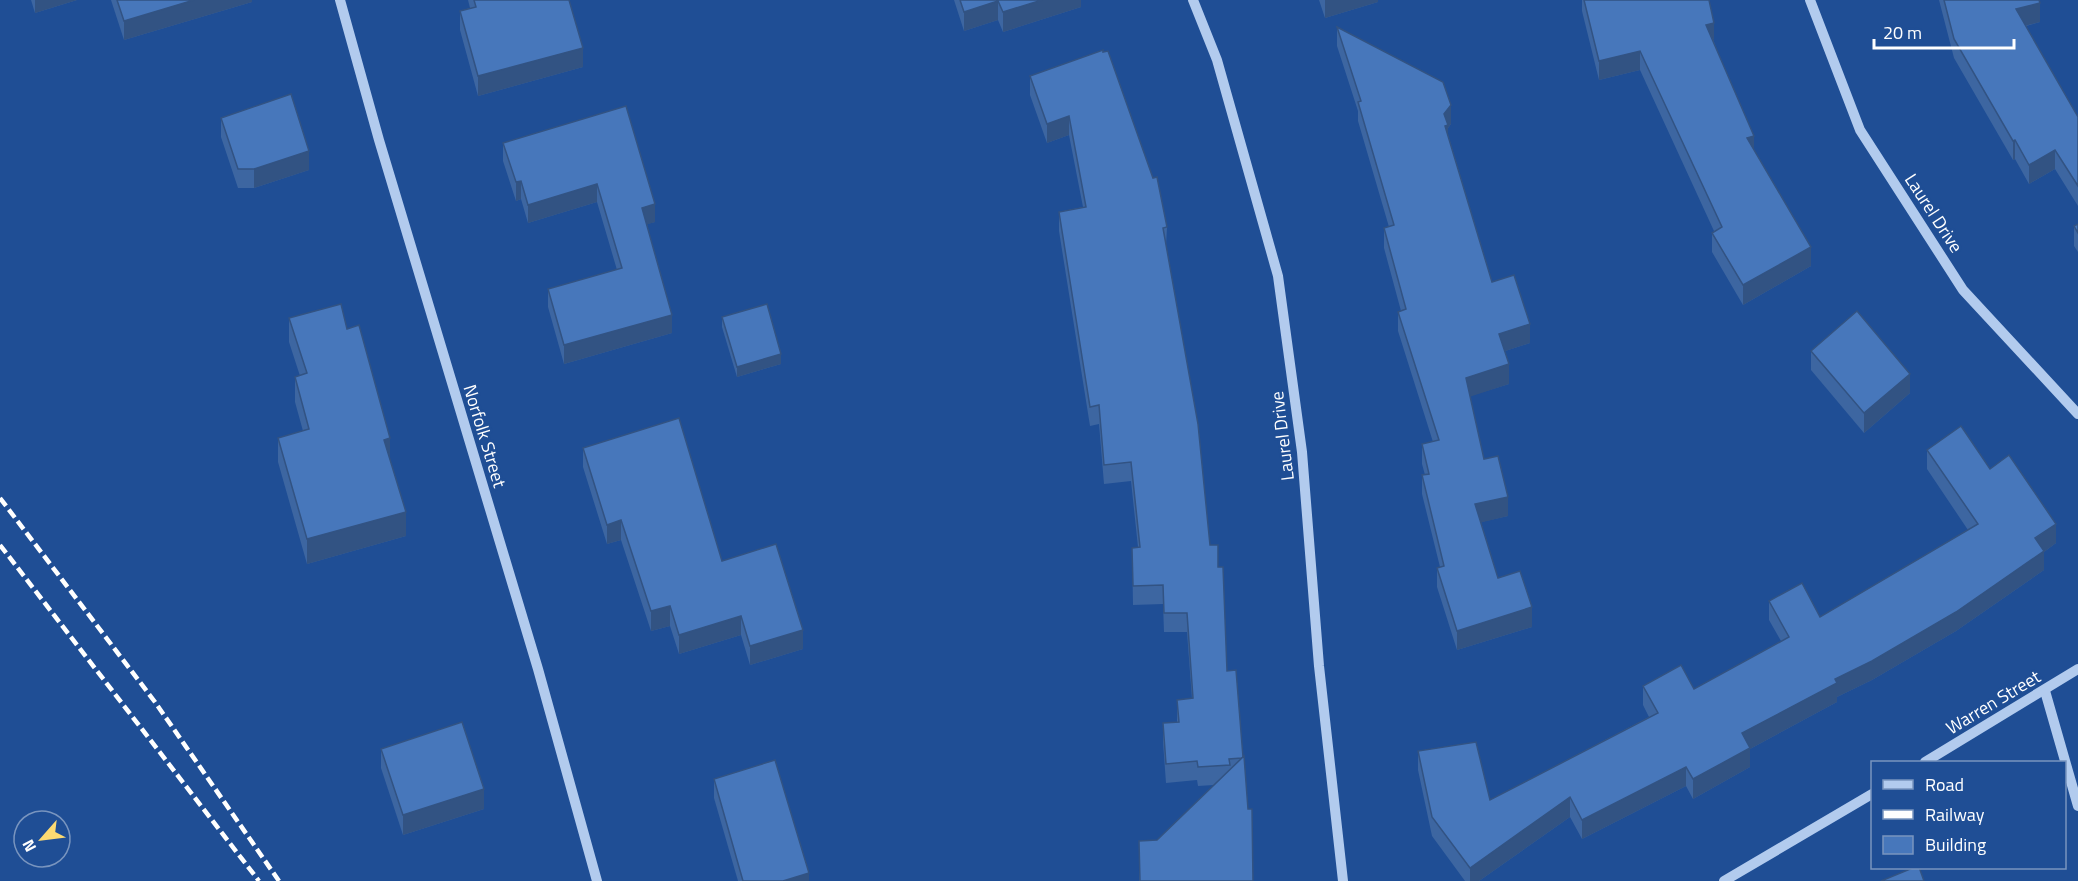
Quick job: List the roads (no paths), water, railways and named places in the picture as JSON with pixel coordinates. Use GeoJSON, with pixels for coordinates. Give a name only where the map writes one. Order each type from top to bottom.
{"type":"FeatureCollection","features":[{"type":"Feature","properties":{"kind":"street","name":"Norfolk Street"},"geometry":{"type":"LineString","coordinates":[[340,0],[538,669],[597,881]]}},
{"type":"Feature","properties":{"kind":"street","name":"Laurel Drive"},"geometry":{"type":"LineString","coordinates":[[1193,0],[1217,60],[1278,276],[1302,452],[1319,666],[1343,881]]}},
{"type":"Feature","properties":{"kind":"street","name":"Laurel Drive"},"geometry":{"type":"LineString","coordinates":[[1810,0],[1860,130],[1963,290],[2078,414]]}},
{"type":"Feature","properties":{"kind":"street","name":"Warren Street"},"geometry":{"type":"LineString","coordinates":[[1927,761],[2078,669]]}},
{"type":"Feature","properties":{"kind":"street"},"geometry":{"type":"LineString","coordinates":[[2044,691],[2065,761]]}},
{"type":"Feature","properties":{"kind":"street"},"geometry":{"type":"LineString","coordinates":[[2066,765],[2078,806]]}},
{"type":"Feature","properties":{"kind":"street"},"geometry":{"type":"LineString","coordinates":[[1724,881],[1871,795]]}},
{"type":"Feature","properties":{"kind":"railway"},"geometry":{"type":"LineString","coordinates":[[0,498],[155,702],[279,881]]}},
{"type":"Feature","properties":{"kind":"railway"},"geometry":{"type":"LineString","coordinates":[[0,545],[259,881]]}}]}
